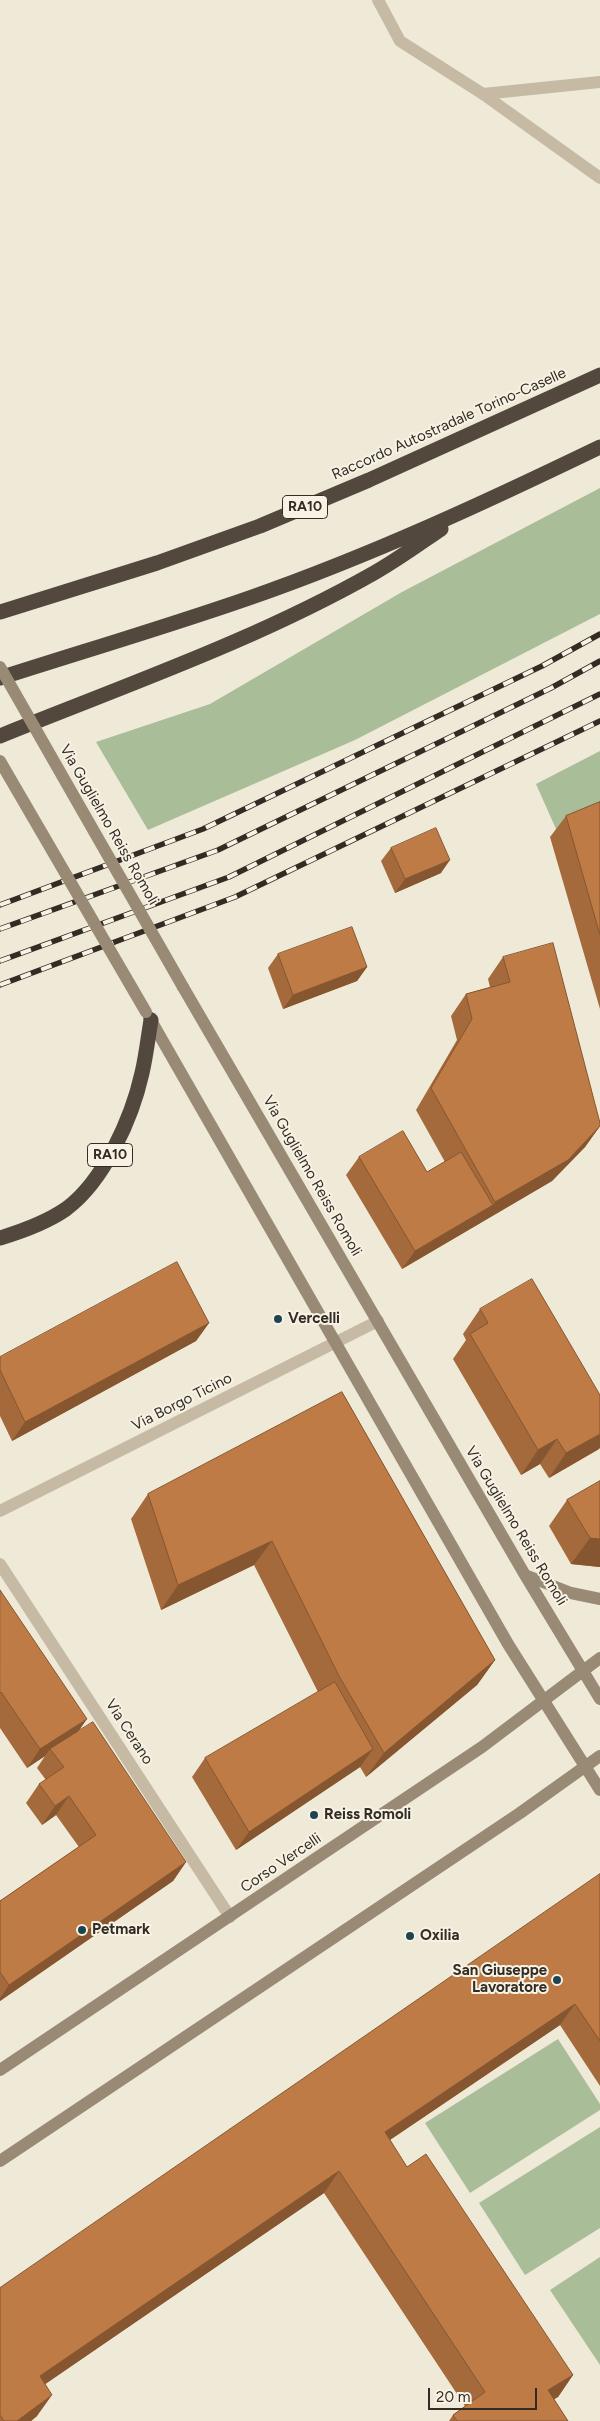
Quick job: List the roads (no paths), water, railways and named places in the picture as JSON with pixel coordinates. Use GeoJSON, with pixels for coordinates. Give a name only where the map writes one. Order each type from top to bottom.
{"type":"FeatureCollection","features":[{"type":"Feature","properties":{"kind":"highway","name":"Raccordo Autostradale Torino-Caselle"},"geometry":{"type":"LineString","coordinates":[[0,612],[157,563],[260,526],[378,476],[600,375]]}},
{"type":"Feature","properties":{"kind":"highway"},"geometry":{"type":"LineString","coordinates":[[0,678],[252,597],[471,509],[600,447]]}},
{"type":"Feature","properties":{"kind":"highway"},"geometry":{"type":"LineString","coordinates":[[0,736],[235,642],[295,614],[375,572],[471,509]]}},
{"type":"Feature","properties":{"kind":"highway","name":"RA10"},"geometry":{"type":"LineString","coordinates":[[0,1238],[33,1228],[67,1208],[95,1179],[112,1152],[130,1111],[142,1076],[149,1016]]}},
{"type":"Feature","properties":{"kind":"main road","name":"Via Guglielmo Reiss Romoli"},"geometry":{"type":"LineString","coordinates":[[0,667],[183,987],[525,1575],[600,1698]]}},
{"type":"Feature","properties":{"kind":"main road"},"geometry":{"type":"LineString","coordinates":[[0,761],[149,1016],[508,1644],[600,1790]]}},
{"type":"Feature","properties":{"kind":"main road"},"geometry":{"type":"LineString","coordinates":[[525,1575],[571,1592],[600,1599]]}},
{"type":"Feature","properties":{"kind":"main road","name":"Corso Vercelli"},"geometry":{"type":"LineString","coordinates":[[0,2070],[482,1747],[600,1658]]}},
{"type":"Feature","properties":{"kind":"main road"},"geometry":{"type":"LineString","coordinates":[[0,2162],[520,1813],[600,1756]]}},
{"type":"Feature","properties":{"kind":"street"},"geometry":{"type":"LineString","coordinates":[[378,0],[400,41],[483,94],[600,178]]}},
{"type":"Feature","properties":{"kind":"street"},"geometry":{"type":"LineString","coordinates":[[483,94],[600,82]]}},
{"type":"Feature","properties":{"kind":"street","name":"Via Borgo Ticino"},"geometry":{"type":"LineString","coordinates":[[0,1511],[378,1321]]}},
{"type":"Feature","properties":{"kind":"street","name":"Via Cerano"},"geometry":{"type":"LineString","coordinates":[[0,1564],[230,1917]]}},
{"type":"Feature","properties":{"kind":"railway"},"geometry":{"type":"LineString","coordinates":[[0,905],[203,829],[542,666],[600,634]]}},
{"type":"Feature","properties":{"kind":"railway"},"geometry":{"type":"LineString","coordinates":[[0,929],[218,850],[551,688],[600,661]]}},
{"type":"Feature","properties":{"kind":"railway"},"geometry":{"type":"LineString","coordinates":[[0,961],[229,877],[600,694]]}},
{"type":"Feature","properties":{"kind":"railway"},"geometry":{"type":"LineString","coordinates":[[0,985],[235,897],[600,721]]}},
{"type":"Feature","properties":{"kind":"place","name":"Vercelli"},"geometry":{"type":"Point","coordinates":[278,1319]}},
{"type":"Feature","properties":{"kind":"place","name":"Reiss Romoli"},"geometry":{"type":"Point","coordinates":[314,1815]}},
{"type":"Feature","properties":{"kind":"place","name":"Petmark"},"geometry":{"type":"Point","coordinates":[82,1930]}},
{"type":"Feature","properties":{"kind":"place","name":"Oxilia"},"geometry":{"type":"Point","coordinates":[410,1936]}},
{"type":"Feature","properties":{"kind":"place","name":"San Giuseppe Lavoratore"},"geometry":{"type":"Point","coordinates":[557,1980]}}]}
